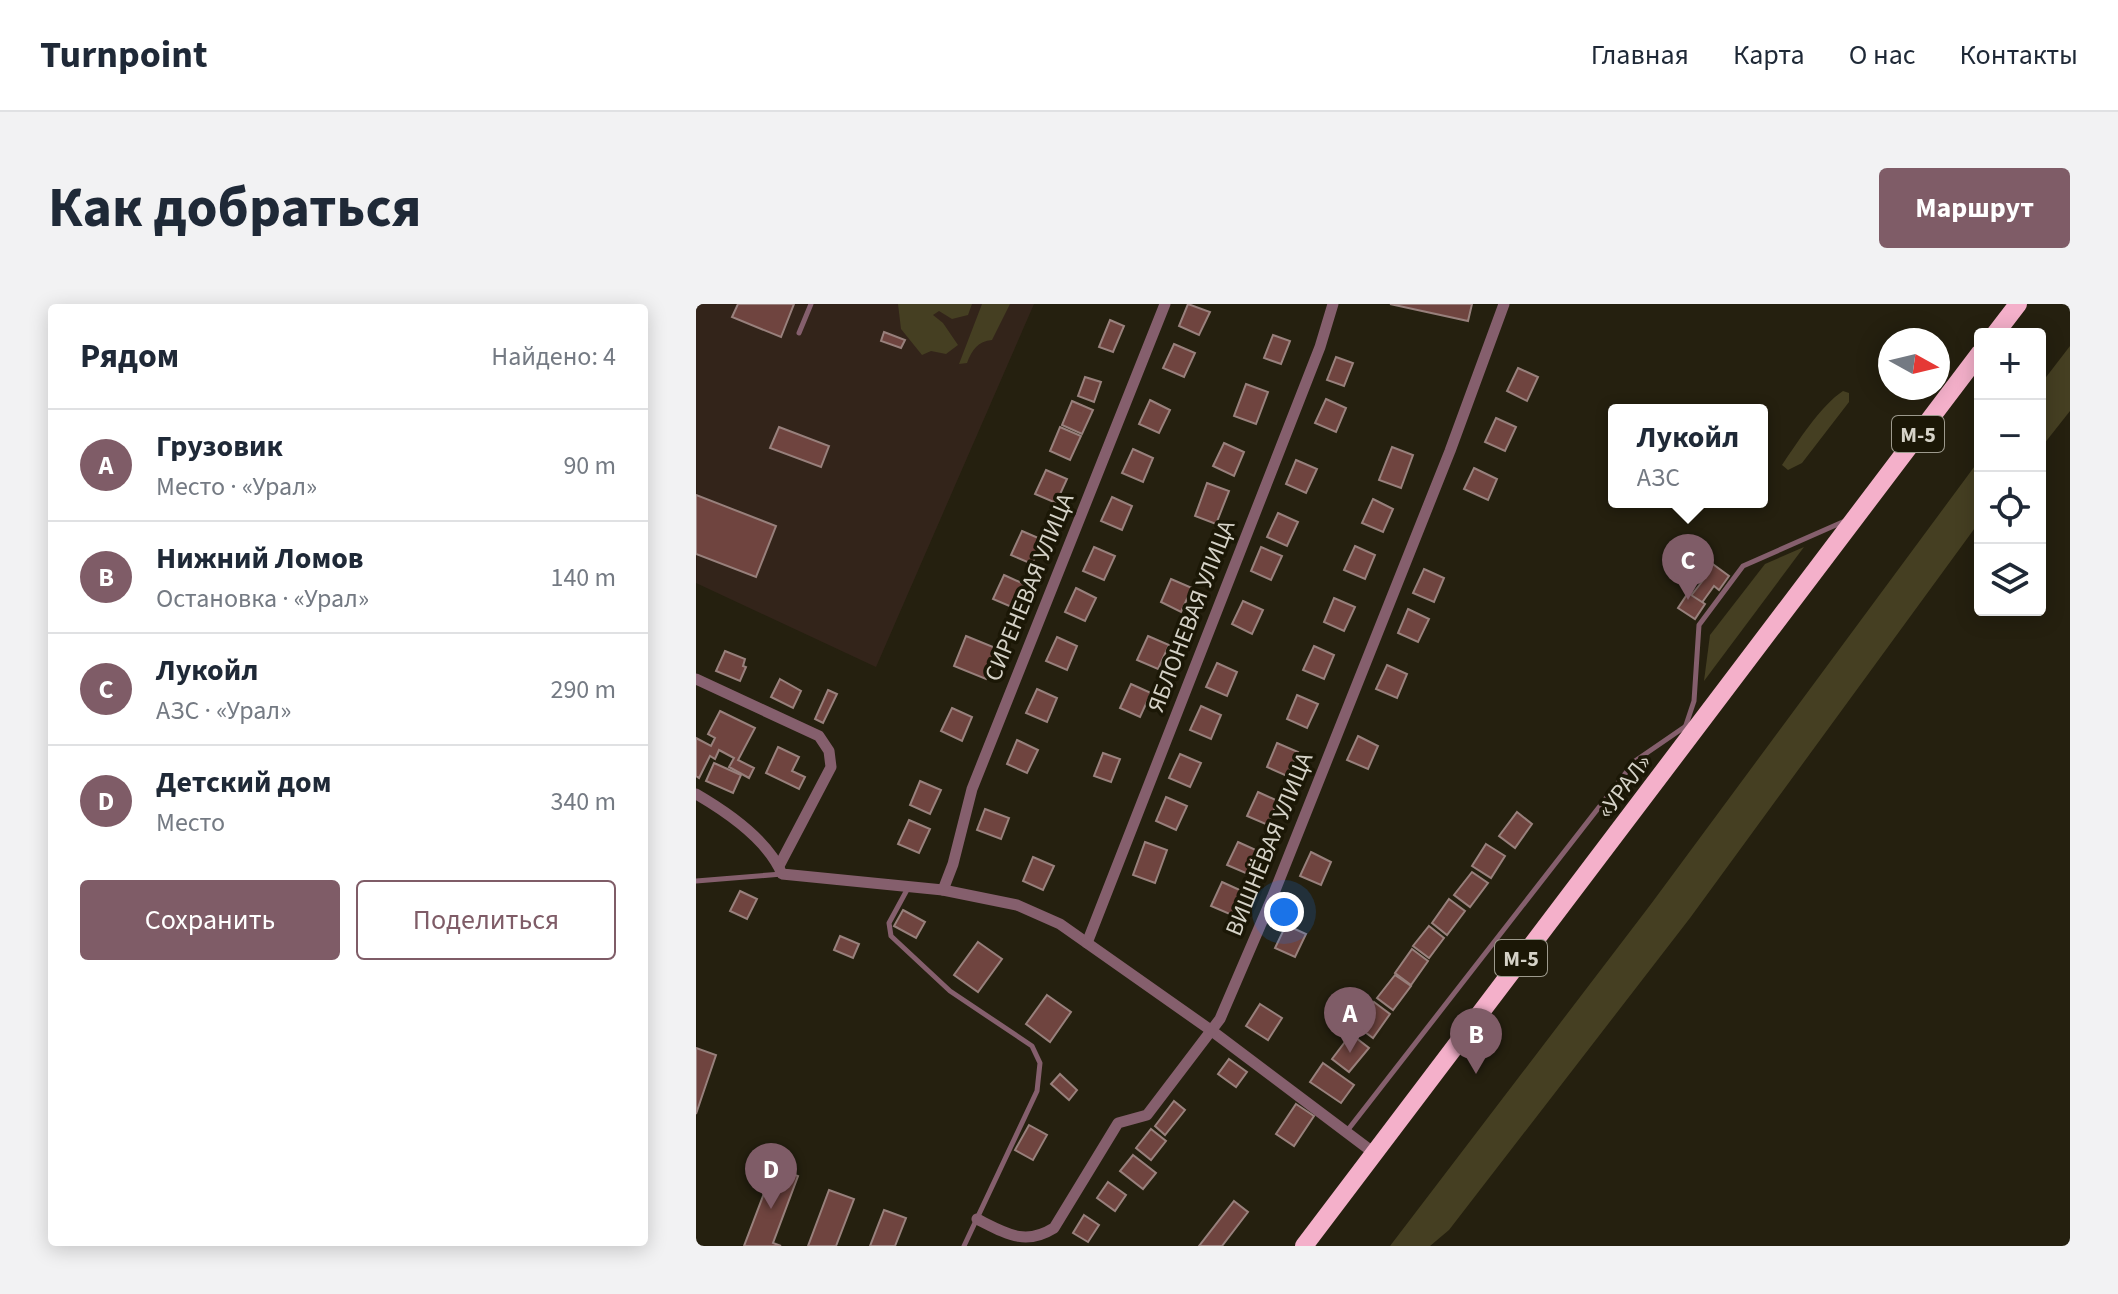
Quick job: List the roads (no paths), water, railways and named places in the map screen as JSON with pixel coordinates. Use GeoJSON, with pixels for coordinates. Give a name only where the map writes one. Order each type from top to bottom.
{"type":"FeatureCollection","features":[{"type":"Feature","properties":{"kind":"highway"},"geometry":{"type":"LineString","coordinates":[[2000,328],[2018,304]]}},
{"type":"Feature","properties":{"kind":"highway","name":"«УРАЛ»"},"geometry":{"type":"LineString","coordinates":[[1304,1246],[1974,361]]}},
{"type":"Feature","properties":{"kind":"street","name":"СИРЕНЕВАЯ УЛИЦА"},"geometry":{"type":"LineString","coordinates":[[943,890],[953,864],[972,789],[1165,304]]}},
{"type":"Feature","properties":{"kind":"street","name":"ЯБЛОНЕВАЯ УЛИЦА"},"geometry":{"type":"LineString","coordinates":[[1087,943],[1309,376],[1333,304]]}},
{"type":"Feature","properties":{"kind":"street","name":"ВИШНЁВАЯ УЛИЦА"},"geometry":{"type":"LineString","coordinates":[[977,1219],[1031,1242],[1054,1228],[1118,1123],[1147,1115],[1220,1019],[1278,884],[1450,451],[1504,304]]}},
{"type":"Feature","properties":{"kind":"street"},"geometry":{"type":"LineString","coordinates":[[696,679],[819,736],[829,751],[831,767],[780,870]]}},
{"type":"Feature","properties":{"kind":"street"},"geometry":{"type":"LineString","coordinates":[[696,794],[726,811],[751,833],[780,870],[943,890],[1017,905],[1060,924],[1212,1031],[1374,1153]]}},
{"type":"Feature","properties":{"kind":"lane"},"geometry":{"type":"LineString","coordinates":[[799,333],[811,304]]}},
{"type":"Feature","properties":{"kind":"lane"},"geometry":{"type":"LineString","coordinates":[[1669,765],[1694,701],[1699,625],[1743,566],[1857,516]]}},
{"type":"Feature","properties":{"kind":"lane"},"geometry":{"type":"LineString","coordinates":[[1347,1132],[1635,761],[1686,726]]}},
{"type":"Feature","properties":{"kind":"lane"},"geometry":{"type":"LineString","coordinates":[[696,881],[780,870]]}},
{"type":"Feature","properties":{"kind":"lane"},"geometry":{"type":"LineString","coordinates":[[909,886],[889,923],[891,936],[950,991],[1032,1046],[1040,1063],[1037,1091],[964,1246]]}},
{"type":"Feature","properties":{"kind":"place","name":"Лукойл"},"geometry":{"type":"Point","coordinates":[1688,600]}},
{"type":"Feature","properties":{"kind":"place","name":"Грузовик"},"geometry":{"type":"Point","coordinates":[1350,1053]}},
{"type":"Feature","properties":{"kind":"place","name":"Нижний Ломов"},"geometry":{"type":"Point","coordinates":[1476,1074]}},
{"type":"Feature","properties":{"kind":"place","name":"Детский дом"},"geometry":{"type":"Point","coordinates":[771,1209]}}]}
